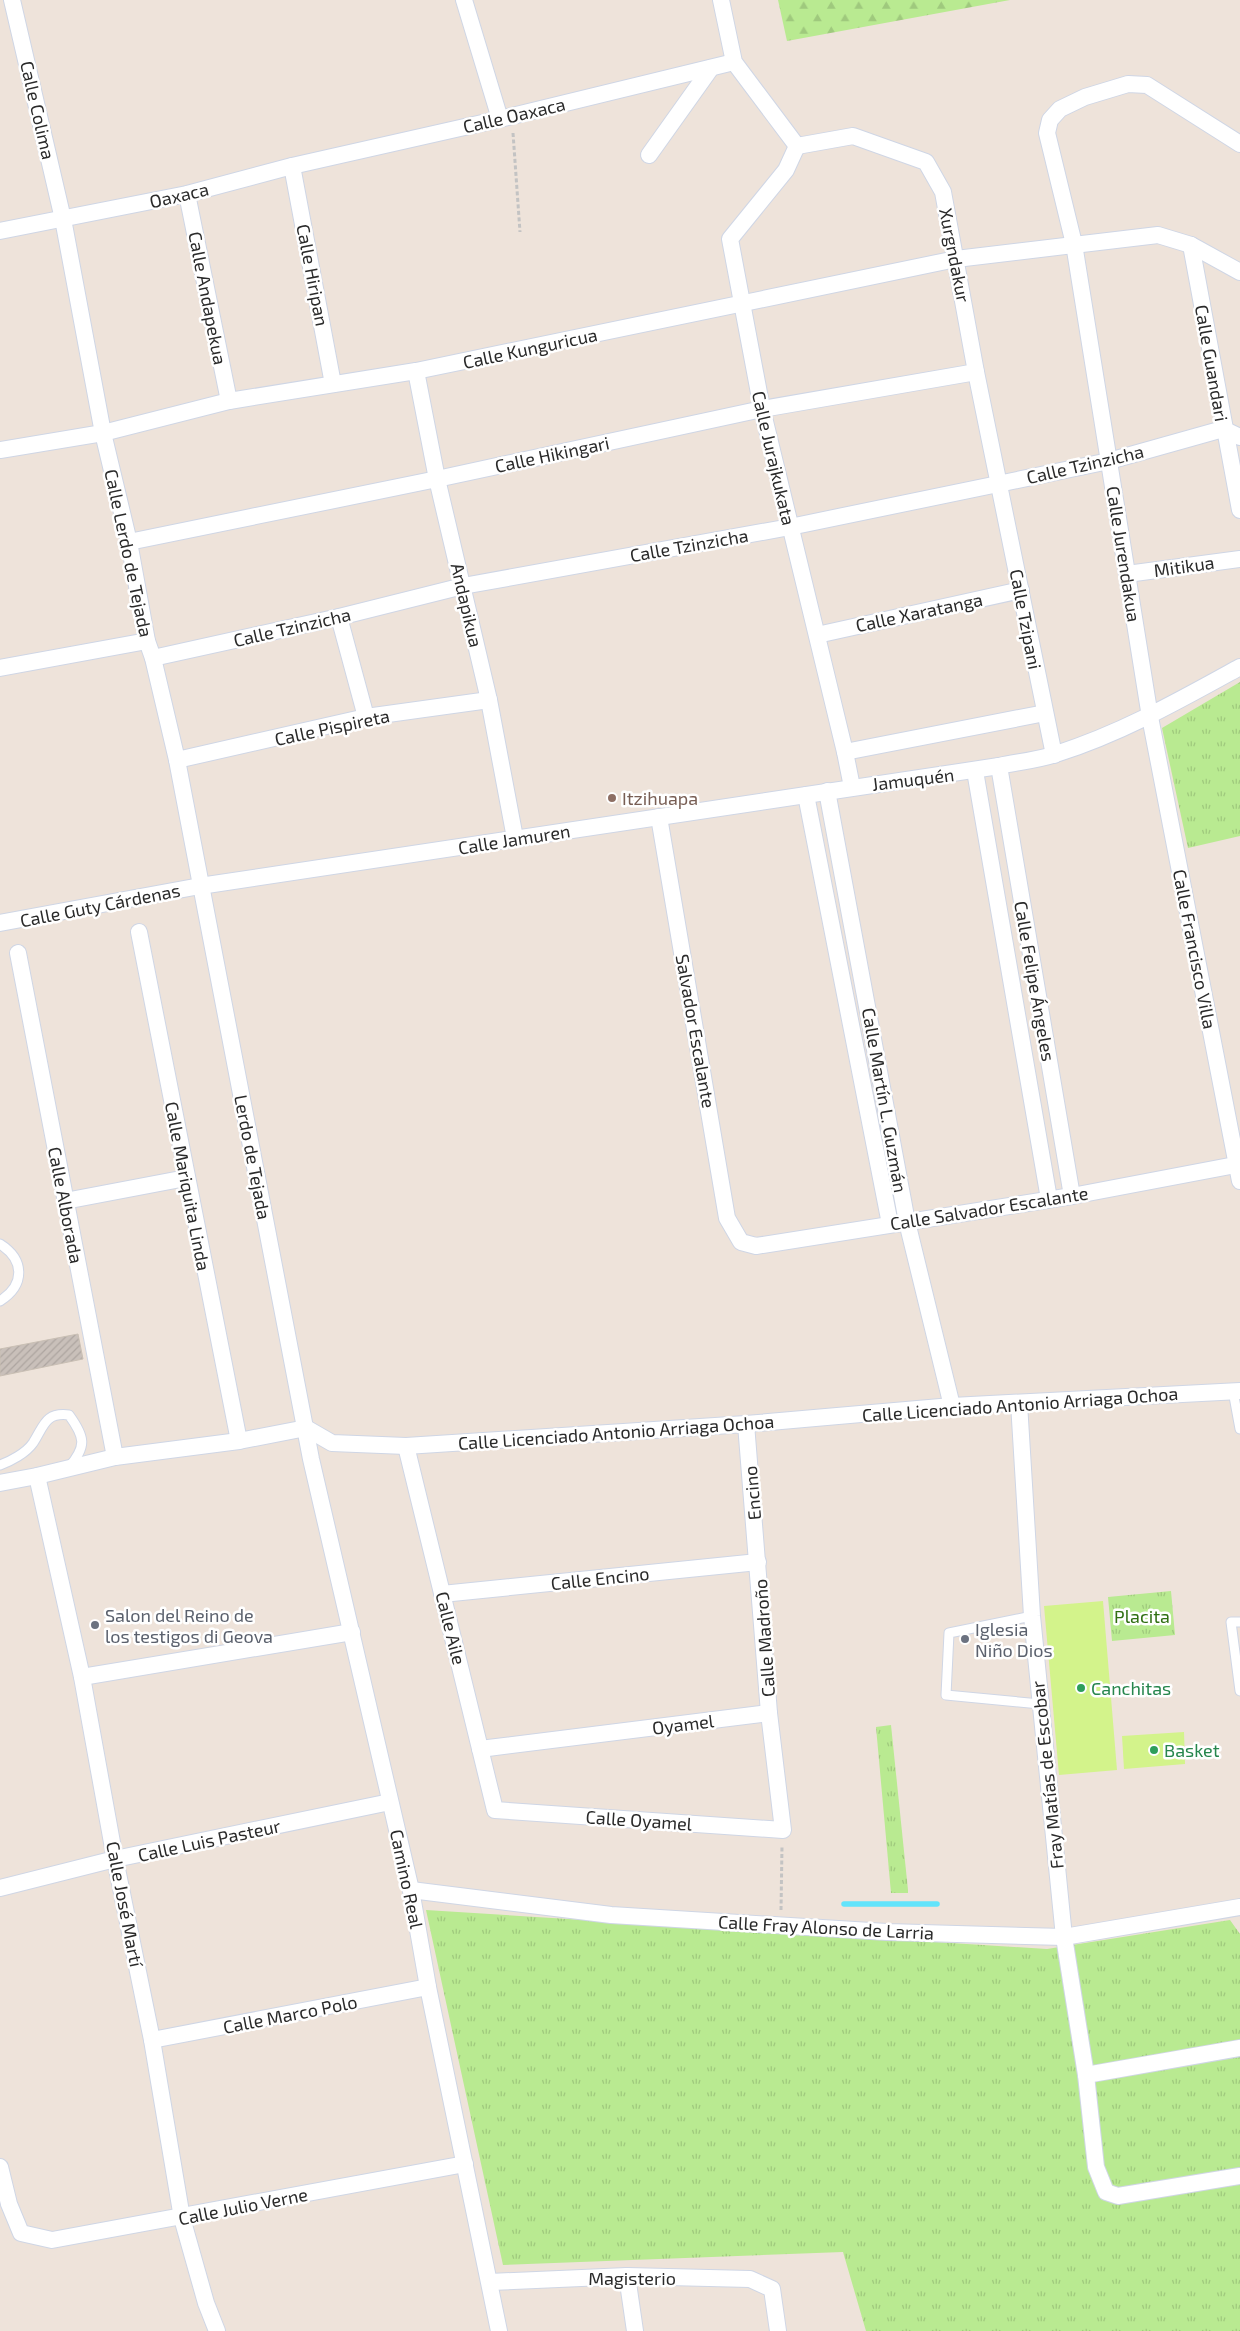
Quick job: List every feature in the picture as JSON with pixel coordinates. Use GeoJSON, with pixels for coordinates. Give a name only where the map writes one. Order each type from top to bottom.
{"type":"FeatureCollection","features":[{"type":"Feature","properties":{"kind":"street","name":"Calle Colima"},"geometry":{"type":"LineString","coordinates":[[12,0],[63,219]]}},
{"type":"Feature","properties":{"kind":"street"},"geometry":{"type":"LineString","coordinates":[[464,0],[506,118]]}},
{"type":"Feature","properties":{"kind":"street"},"geometry":{"type":"LineString","coordinates":[[721,0],[734,62],[797,146]]}},
{"type":"Feature","properties":{"kind":"street","name":"Calle Oaxaca"},"geometry":{"type":"LineString","coordinates":[[292,166],[506,118],[734,62]]}},
{"type":"Feature","properties":{"kind":"street"},"geometry":{"type":"LineString","coordinates":[[649,155],[710,68]]}},
{"type":"Feature","properties":{"kind":"street","name":"Calle Jurendakua"},"geometry":{"type":"LineString","coordinates":[[1150,717],[1074,244],[1047,133],[1050,120],[1060,109],[1085,97],[1128,84],[1147,85],[1240,144]]}},
{"type":"Feature","properties":{"kind":"street","name":"Xurgndakur"},"geometry":{"type":"LineString","coordinates":[[797,146],[854,136],[926,162],[943,192],[999,484]]}},
{"type":"Feature","properties":{"kind":"street","name":"Calle Jurajkukata"},"geometry":{"type":"LineString","coordinates":[[797,146],[786,170],[730,239],[762,409],[852,787]]}},
{"type":"Feature","properties":{"kind":"street","name":"Oaxaca"},"geometry":{"type":"LineString","coordinates":[[0,231],[187,194],[292,166]]}},
{"type":"Feature","properties":{"kind":"street","name":"Calle Hiripan"},"geometry":{"type":"LineString","coordinates":[[292,166],[334,384]]}},
{"type":"Feature","properties":{"kind":"street","name":"Calle Andapekua"},"geometry":{"type":"LineString","coordinates":[[187,194],[229,401]]}},
{"type":"Feature","properties":{"kind":"street","name":"Calle Lerdo de Tejada"},"geometry":{"type":"LineString","coordinates":[[63,219],[103,433],[129,542],[147,642],[153,658],[177,760],[200,886]]}},
{"type":"Feature","properties":{"kind":"street","name":"Calle Kunguricua"},"geometry":{"type":"LineString","coordinates":[[0,450],[103,433],[229,401],[416,371],[956,259],[1158,235],[1191,245],[1240,272]]}},
{"type":"Feature","properties":{"kind":"street","name":"Calle Guandari"},"geometry":{"type":"LineString","coordinates":[[1191,245],[1223,429],[1240,510]]}},
{"type":"Feature","properties":{"kind":"street","name":"Andapikua"},"geometry":{"type":"LineString","coordinates":[[416,371],[437,480],[488,700],[514,838]]}},
{"type":"Feature","properties":{"kind":"street","name":"Calle Hikingari"},"geometry":{"type":"LineString","coordinates":[[129,542],[437,480],[762,409],[976,372]]}},
{"type":"Feature","properties":{"kind":"street"},"geometry":{"type":"LineString","coordinates":[[1223,429],[1240,437]]}},
{"type":"Feature","properties":{"kind":"street","name":"Calle Tzinzicha"},"geometry":{"type":"LineString","coordinates":[[153,658],[339,617],[463,586],[790,527],[1109,461],[1223,429]]}},
{"type":"Feature","properties":{"kind":"street","name":"Calle Tzipani"},"geometry":{"type":"LineString","coordinates":[[999,484],[1054,755]]}},
{"type":"Feature","properties":{"kind":"street","name":"Mitikua"},"geometry":{"type":"LineString","coordinates":[[1127,574],[1240,559]]}},
{"type":"Feature","properties":{"kind":"street","name":"Calle Xaratanga"},"geometry":{"type":"LineString","coordinates":[[817,634],[1021,590]]}},
{"type":"Feature","properties":{"kind":"street"},"geometry":{"type":"LineString","coordinates":[[339,617],[366,718]]}},
{"type":"Feature","properties":{"kind":"street"},"geometry":{"type":"LineString","coordinates":[[0,668],[147,642]]}},
{"type":"Feature","properties":{"kind":"street","name":"Jamuquén"},"geometry":{"type":"LineString","coordinates":[[827,791],[974,771],[1054,755],[1150,717],[1240,667]]}},
{"type":"Feature","properties":{"kind":"street","name":"Calle Pispireta"},"geometry":{"type":"LineString","coordinates":[[177,760],[366,718],[488,700]]}},
{"type":"Feature","properties":{"kind":"street"},"geometry":{"type":"LineString","coordinates":[[845,752],[1045,712]]}},
{"type":"Feature","properties":{"kind":"street","name":"Calle Francisco Villa"},"geometry":{"type":"LineString","coordinates":[[1150,717],[1240,1181]]}},
{"type":"Feature","properties":{"kind":"street","name":"Calle Felipe Ángeles"},"geometry":{"type":"LineString","coordinates":[[1000,766],[1072,1196]]}},
{"type":"Feature","properties":{"kind":"street","name":"Calle Felipe Ángeles"},"geometry":{"type":"LineString","coordinates":[[974,771],[1050,1200]]}},
{"type":"Feature","properties":{"kind":"street","name":"Calle Jamuren"},"geometry":{"type":"LineString","coordinates":[[200,886],[827,791]]}},
{"type":"Feature","properties":{"kind":"street","name":"Calle Martín L. Guzmán"},"geometry":{"type":"LineString","coordinates":[[827,791],[907,1222],[952,1406]]}},
{"type":"Feature","properties":{"kind":"street","name":"Calle Martín L. Guzmán"},"geometry":{"type":"LineString","coordinates":[[806,794],[890,1224]]}},
{"type":"Feature","properties":{"kind":"street","name":"Salvador Escalante"},"geometry":{"type":"LineString","coordinates":[[659,817],[727,1218],[741,1242]]}},
{"type":"Feature","properties":{"kind":"street","name":"Calle Guty Cárdenas"},"geometry":{"type":"LineString","coordinates":[[0,923],[200,886]]}},
{"type":"Feature","properties":{"kind":"street","name":"Lerdo de Tejada"},"geometry":{"type":"LineString","coordinates":[[200,886],[306,1428]]}},
{"type":"Feature","properties":{"kind":"street","name":"Calle Mariquita Linda"},"geometry":{"type":"LineString","coordinates":[[139,932],[239,1440]]}},
{"type":"Feature","properties":{"kind":"street","name":"Calle Alborada"},"geometry":{"type":"LineString","coordinates":[[18,954],[115,1457]]}},
{"type":"Feature","properties":{"kind":"street"},"geometry":{"type":"LineString","coordinates":[[1010,975],[1034,972]]}},
{"type":"Feature","properties":{"kind":"street"},"geometry":{"type":"LineString","coordinates":[[847,1009],[868,1007]]}},
{"type":"Feature","properties":{"kind":"street","name":"Calle Salvador Escalante"},"geometry":{"type":"LineString","coordinates":[[741,1242],[756,1246],[1050,1200],[1238,1164]]}},
{"type":"Feature","properties":{"kind":"street"},"geometry":{"type":"LineString","coordinates":[[66,1201],[186,1178]]}},
{"type":"Feature","properties":{"kind":"street","name":"Calle Licenciado Antonio Arriaga Ochoa"},"geometry":{"type":"LineString","coordinates":[[306,1428],[332,1443],[406,1446],[746,1424],[952,1406],[1236,1391]]}},
{"type":"Feature","properties":{"kind":"street","name":"Fray Matías de Escobar"},"geometry":{"type":"LineString","coordinates":[[1019,1403],[1032,1616],[1040,1704],[1064,1937],[1086,2076],[1096,2167],[1106,2192],[1118,2196],[1240,2176]]}},
{"type":"Feature","properties":{"kind":"street","name":"Encino"},"geometry":{"type":"LineString","coordinates":[[746,1424],[758,1562]]}},
{"type":"Feature","properties":{"kind":"street"},"geometry":{"type":"LineString","coordinates":[[0,1483],[115,1457],[239,1440],[306,1428]]}},
{"type":"Feature","properties":{"kind":"street","name":"Camino Real"},"geometry":{"type":"LineString","coordinates":[[306,1428],[410,1890],[428,1987],[499,2331]]}},
{"type":"Feature","properties":{"kind":"street","name":"Calle Aile"},"geometry":{"type":"LineString","coordinates":[[406,1446],[495,1810]]}},
{"type":"Feature","properties":{"kind":"street","name":"Calle José Martí"},"geometry":{"type":"LineString","coordinates":[[37,1476],[82,1677],[115,1859],[152,2040],[182,2218],[206,2303],[217,2331]]}},
{"type":"Feature","properties":{"kind":"street","name":"Calle Encino"},"geometry":{"type":"LineString","coordinates":[[442,1594],[758,1562]]}},
{"type":"Feature","properties":{"kind":"street","name":"Calle Madroño"},"geometry":{"type":"LineString","coordinates":[[758,1562],[769,1713]]}},
{"type":"Feature","properties":{"kind":"street"},"geometry":{"type":"LineString","coordinates":[[82,1677],[352,1632]]}},
{"type":"Feature","properties":{"kind":"street"},"geometry":{"type":"LineString","coordinates":[[769,1713],[783,1830]]}},
{"type":"Feature","properties":{"kind":"street","name":"Oyamel"},"geometry":{"type":"LineString","coordinates":[[480,1749],[769,1713]]}},
{"type":"Feature","properties":{"kind":"street","name":"Calle Luis Pasteur"},"geometry":{"type":"LineString","coordinates":[[0,1888],[115,1859],[390,1802]]}},
{"type":"Feature","properties":{"kind":"street","name":"Calle Oyamel"},"geometry":{"type":"LineString","coordinates":[[495,1810],[783,1830]]}},
{"type":"Feature","properties":{"kind":"street","name":"Calle Fray Alonso de Larria"},"geometry":{"type":"LineString","coordinates":[[410,1890],[612,1915],[887,1932],[1064,1937],[1240,1907]]}},
{"type":"Feature","properties":{"kind":"street","name":"Calle Marco Polo"},"geometry":{"type":"LineString","coordinates":[[152,2040],[428,1987]]}},
{"type":"Feature","properties":{"kind":"street"},"geometry":{"type":"LineString","coordinates":[[1086,2076],[1240,2048]]}},
{"type":"Feature","properties":{"kind":"street","name":"Calle Julio Verne"},"geometry":{"type":"LineString","coordinates":[[0,2167],[9,2204],[21,2233],[52,2240],[182,2218],[465,2164]]}},
{"type":"Feature","properties":{"kind":"street"},"geometry":{"type":"LineString","coordinates":[[628,2276],[635,2331]]}},
{"type":"Feature","properties":{"kind":"street","name":"Magisterio"},"geometry":{"type":"LineString","coordinates":[[490,2282],[628,2276],[750,2280],[772,2289],[778,2331]]}},
{"type":"Feature","properties":{"kind":"lane"},"geometry":{"type":"LineString","coordinates":[[0,1244],[10,1250],[17,1261],[19,1273],[16,1286],[8,1296],[0,1301]]}},
{"type":"Feature","properties":{"kind":"lane"},"geometry":{"type":"LineString","coordinates":[[1236,1391],[1240,1429]]}},
{"type":"Feature","properties":{"kind":"lane"},"geometry":{"type":"LineString","coordinates":[[0,1465],[20,1455],[32,1445],[39,1430],[49,1418],[57,1414],[69,1415],[78,1427],[83,1444],[79,1455],[67,1469]]}},
{"type":"Feature","properties":{"kind":"lane"},"geometry":{"type":"LineString","coordinates":[[1032,1616],[949,1633],[946,1695],[1040,1704]]}},
{"type":"Feature","properties":{"kind":"lane"},"geometry":{"type":"LineString","coordinates":[[1240,1622],[1232,1622],[1240,1690]]}},
{"type":"Feature","properties":{"kind":"path"},"geometry":{"type":"LineString","coordinates":[[506,118],[520,232]]}},
{"type":"Feature","properties":{"kind":"path"},"geometry":{"type":"LineString","coordinates":[[781,1925],[783,1830]]}},
{"type":"Feature","properties":{"kind":"green space"},"geometry":{"type":"Polygon","coordinates":[[[778,0],[1010,0],[787,41],[778,0]]]}},
{"type":"Feature","properties":{"kind":"green space"},"geometry":{"type":"Polygon","coordinates":[[[1240,682],[1240,836],[1188,848],[1162,728],[1240,682]]]}},
{"type":"Feature","properties":{"kind":"green space","name":"Placita"},"geometry":{"type":"Polygon","coordinates":[[[1171,1591],[1175,1635],[1112,1641],[1108,1597],[1171,1591]]]}},
{"type":"Feature","properties":{"kind":"green space","name":"Canchitas"},"geometry":{"type":"Polygon","coordinates":[[[1103,1601],[1117,1770],[1059,1775],[1044,1606],[1103,1601]]]}},
{"type":"Feature","properties":{"kind":"green space"},"geometry":{"type":"Polygon","coordinates":[[[891,1725],[908,1893],[891,1893],[876,1727],[891,1725]]]}},
{"type":"Feature","properties":{"kind":"green space","name":"Basket"},"geometry":{"type":"Polygon","coordinates":[[[1184,1732],[1185,1764],[1124,1769],[1122,1736],[1184,1732]]]}},
{"type":"Feature","properties":{"kind":"green space"},"geometry":{"type":"Polygon","coordinates":[[[426,1910],[1047,1949],[1230,1920],[1240,1934],[1240,2331],[866,2331],[843,2252],[503,2265],[426,1910]]]}},
{"type":"Feature","properties":{"kind":"building"},"geometry":{"type":"Polygon","coordinates":[[[78,1334],[83,1359],[0,1376],[0,1349],[78,1334]]]}},
{"type":"Feature","properties":{"kind":"waterway"},"geometry":{"type":"LineString","coordinates":[[844,1904],[937,1904]]}},
{"type":"Feature","properties":{"kind":"place","name":"Itzihuapa"},"geometry":{"type":"Point","coordinates":[612,798]}},
{"type":"Feature","properties":{"kind":"place","name":"Salon del Reino de los testigos di Geova"},"geometry":{"type":"Point","coordinates":[95,1625]}},
{"type":"Feature","properties":{"kind":"place","name":"Iglesia Niño Dios"},"geometry":{"type":"Point","coordinates":[965,1639]}},
{"type":"Feature","properties":{"kind":"place","name":"Canchitas"},"geometry":{"type":"Point","coordinates":[1081,1688]}},
{"type":"Feature","properties":{"kind":"place","name":"Basket"},"geometry":{"type":"Point","coordinates":[1154,1750]}}]}
